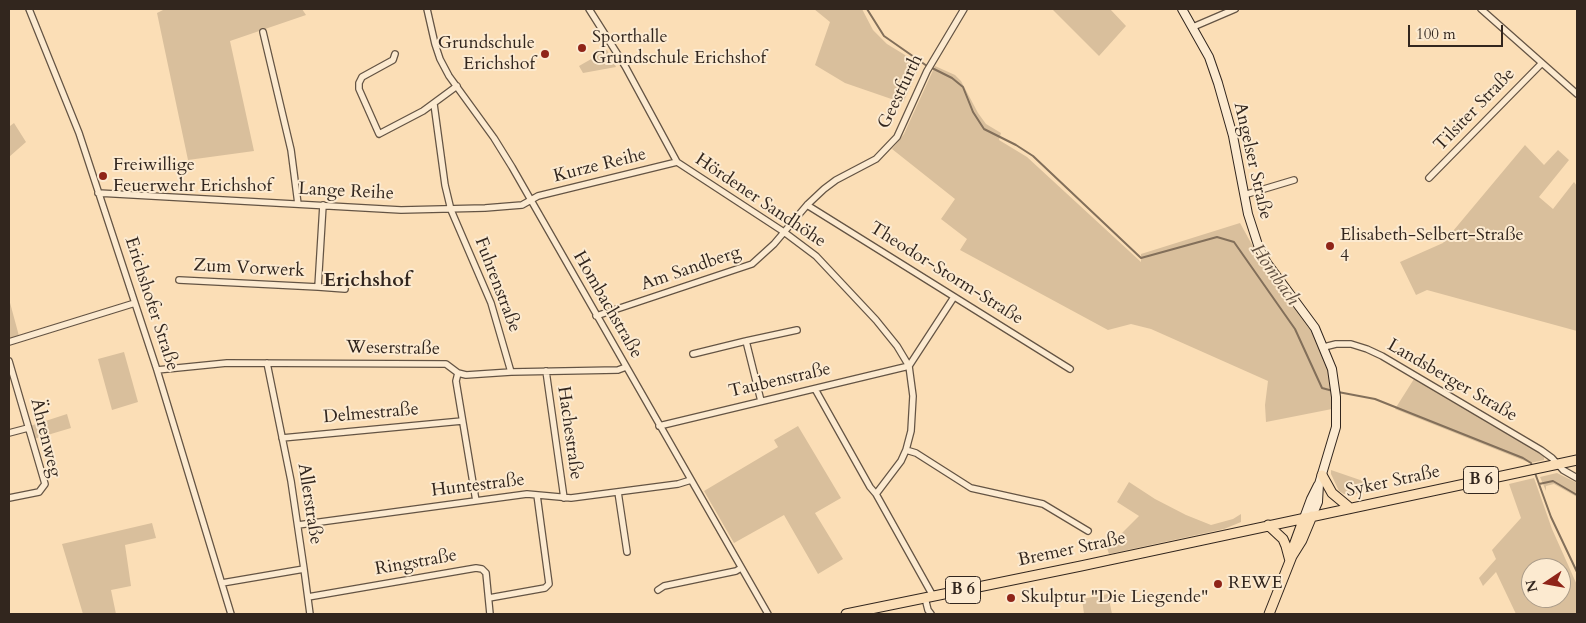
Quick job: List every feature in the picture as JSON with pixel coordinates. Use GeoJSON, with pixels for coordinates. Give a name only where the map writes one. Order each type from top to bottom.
{"type":"FeatureCollection","features":[{"type":"Feature","properties":{"kind":"main road","name":"Angelser Straße"},"geometry":{"type":"LineString","coordinates":[[1182,9],[1209,57],[1225,106],[1233,136],[1251,227],[1259,248],[1267,264],[1315,328],[1332,369],[1336,393],[1336,427],[1321,479],[1311,499],[1308,517]]}},
{"type":"Feature","properties":{"kind":"main road","name":"Syker Straße"},"geometry":{"type":"LineString","coordinates":[[1308,517],[1577,460]]}},
{"type":"Feature","properties":{"kind":"main road"},"geometry":{"type":"LineString","coordinates":[[1321,479],[1332,493],[1350,508]]}},
{"type":"Feature","properties":{"kind":"main road"},"geometry":{"type":"LineString","coordinates":[[1269,614],[1291,558],[1292,549],[1308,517]]}},
{"type":"Feature","properties":{"kind":"main road","name":"Bremer Straße"},"geometry":{"type":"LineString","coordinates":[[846,614],[1308,517]]}},
{"type":"Feature","properties":{"kind":"main road"},"geometry":{"type":"LineString","coordinates":[[1268,525],[1283,539],[1291,558]]}},
{"type":"Feature","properties":{"kind":"street","name":"Erichshofer Straße"},"geometry":{"type":"LineString","coordinates":[[29,9],[68,101],[157,370],[231,614]]}},
{"type":"Feature","properties":{"kind":"street","name":"Hombachstraße"},"geometry":{"type":"LineString","coordinates":[[428,9],[440,59],[494,138],[531,200],[768,614]]}},
{"type":"Feature","properties":{"kind":"street","name":"Hördener Sandhöhe"},"geometry":{"type":"LineString","coordinates":[[589,9],[625,66],[678,162],[784,232],[825,264],[898,346],[909,366],[913,396],[911,431],[901,461],[876,494]]}},
{"type":"Feature","properties":{"kind":"street","name":"Geestfurth"},"geometry":{"type":"LineString","coordinates":[[784,232],[807,205],[836,180],[872,162],[897,137],[929,68],[964,9]]}},
{"type":"Feature","properties":{"kind":"street"},"geometry":{"type":"LineString","coordinates":[[1193,27],[1235,9]]}},
{"type":"Feature","properties":{"kind":"street"},"geometry":{"type":"LineString","coordinates":[[1481,9],[1577,94]]}},
{"type":"Feature","properties":{"kind":"street"},"geometry":{"type":"LineString","coordinates":[[263,32],[291,150],[298,204]]}},
{"type":"Feature","properties":{"kind":"street"},"geometry":{"type":"LineString","coordinates":[[395,54],[392,60],[362,77],[360,83],[359,89],[379,134],[434,104],[457,86]]}},
{"type":"Feature","properties":{"kind":"street","name":"Tilsiter Straße"},"geometry":{"type":"LineString","coordinates":[[1429,178],[1542,62]]}},
{"type":"Feature","properties":{"kind":"street","name":"Fuhrenstraße"},"geometry":{"type":"LineString","coordinates":[[434,104],[445,185],[451,210],[486,291],[511,372]]}},
{"type":"Feature","properties":{"kind":"street","name":"Kurze Reihe"},"geometry":{"type":"LineString","coordinates":[[531,200],[538,196],[678,162]]}},
{"type":"Feature","properties":{"kind":"street"},"geometry":{"type":"LineString","coordinates":[[1244,195],[1294,180]]}},
{"type":"Feature","properties":{"kind":"street","name":"Lange Reihe"},"geometry":{"type":"LineString","coordinates":[[98,193],[401,210],[451,210],[522,205],[531,200]]}},
{"type":"Feature","properties":{"kind":"street","name":"Theodor-Storm-Straße"},"geometry":{"type":"LineString","coordinates":[[807,205],[1070,369]]}},
{"type":"Feature","properties":{"kind":"street","name":"Zum Vorwerk"},"geometry":{"type":"LineString","coordinates":[[318,287],[323,206]]}},
{"type":"Feature","properties":{"kind":"street","name":"Am Sandberg"},"geometry":{"type":"LineString","coordinates":[[596,316],[752,264],[784,232]]}},
{"type":"Feature","properties":{"kind":"street","name":"Zum Vorwerk"},"geometry":{"type":"LineString","coordinates":[[178,280],[345,289]]}},
{"type":"Feature","properties":{"kind":"street"},"geometry":{"type":"LineString","coordinates":[[909,366],[954,297]]}},
{"type":"Feature","properties":{"kind":"street"},"geometry":{"type":"LineString","coordinates":[[9,342],[135,303]]}},
{"type":"Feature","properties":{"kind":"street"},"geometry":{"type":"LineString","coordinates":[[693,354],[797,330]]}},
{"type":"Feature","properties":{"kind":"street"},"geometry":{"type":"LineString","coordinates":[[746,341],[761,401]]}},
{"type":"Feature","properties":{"kind":"street","name":"Landsberger Straße"},"geometry":{"type":"LineString","coordinates":[[1324,347],[1336,344],[1350,344],[1382,356],[1541,450],[1563,470],[1577,478]]}},
{"type":"Feature","properties":{"kind":"street","name":"Ährenweg"},"geometry":{"type":"LineString","coordinates":[[9,361],[45,484],[39,492],[9,498]]}},
{"type":"Feature","properties":{"kind":"street","name":"Weserstraße"},"geometry":{"type":"LineString","coordinates":[[157,370],[227,363],[446,364],[458,373],[466,375],[511,372],[618,370],[626,368]]}},
{"type":"Feature","properties":{"kind":"street","name":"Allerstraße"},"geometry":{"type":"LineString","coordinates":[[222,583],[304,569],[298,525],[267,363]]}},
{"type":"Feature","properties":{"kind":"street","name":"Taubenstraße"},"geometry":{"type":"LineString","coordinates":[[659,426],[909,366]]}},
{"type":"Feature","properties":{"kind":"street","name":"Hachestraße"},"geometry":{"type":"LineString","coordinates":[[546,372],[564,498]]}},
{"type":"Feature","properties":{"kind":"street"},"geometry":{"type":"LineString","coordinates":[[458,373],[456,381],[476,501]]}},
{"type":"Feature","properties":{"kind":"street"},"geometry":{"type":"LineString","coordinates":[[815,389],[870,487],[876,494],[929,597],[928,610],[931,614]]}},
{"type":"Feature","properties":{"kind":"street","name":"Delmestraße"},"geometry":{"type":"LineString","coordinates":[[282,438],[462,421]]}},
{"type":"Feature","properties":{"kind":"street"},"geometry":{"type":"LineString","coordinates":[[9,433],[28,428]]}},
{"type":"Feature","properties":{"kind":"street"},"geometry":{"type":"LineString","coordinates":[[906,450],[916,453],[971,488],[1043,504],[1088,531]]}},
{"type":"Feature","properties":{"kind":"street","name":"Huntestraße"},"geometry":{"type":"LineString","coordinates":[[298,525],[527,494],[570,498],[678,484],[691,480]]}},
{"type":"Feature","properties":{"kind":"street"},"geometry":{"type":"LineString","coordinates":[[618,492],[627,552]]}},
{"type":"Feature","properties":{"kind":"street"},"geometry":{"type":"LineString","coordinates":[[489,598],[545,588],[549,584],[537,495]]}},
{"type":"Feature","properties":{"kind":"street","name":"Ringstraße"},"geometry":{"type":"LineString","coordinates":[[308,597],[476,568],[482,569],[486,573],[490,614]]}},
{"type":"Feature","properties":{"kind":"street"},"geometry":{"type":"LineString","coordinates":[[658,590],[664,586],[736,571],[741,568]]}},
{"type":"Feature","properties":{"kind":"street"},"geometry":{"type":"LineString","coordinates":[[304,569],[310,614]]}},
{"type":"Feature","properties":{"kind":"shaded area"},"geometry":{"type":"Polygon","coordinates":[[[165,9],[302,9],[306,15],[230,41],[254,151],[188,160],[157,13],[165,9]]]}},
{"type":"Feature","properties":{"kind":"shaded area"},"geometry":{"type":"Polygon","coordinates":[[[814,9],[862,9],[873,30],[887,44],[905,55],[918,70],[903,103],[845,83],[815,65],[830,22],[814,9]]]}},
{"type":"Feature","properties":{"kind":"shaded area"},"geometry":{"type":"Polygon","coordinates":[[[1052,9],[1110,9],[1126,26],[1099,56],[1052,9]]]}},
{"type":"Feature","properties":{"kind":"shaded area"},"geometry":{"type":"Polygon","coordinates":[[[607,50],[616,67],[583,73],[579,66],[607,50]]]}},
{"type":"Feature","properties":{"kind":"shaded area"},"geometry":{"type":"Polygon","coordinates":[[[935,66],[955,75],[961,81],[986,124],[1001,133],[999,140],[1027,157],[1141,262],[1141,254],[1240,223],[1266,270],[1311,331],[1321,351],[1328,369],[1332,409],[1266,422],[1265,405],[1268,381],[1151,329],[1131,324],[1108,330],[960,250],[967,239],[941,219],[955,199],[892,149],[904,134],[935,66]]]}},
{"type":"Feature","properties":{"kind":"shaded area"},"geometry":{"type":"Polygon","coordinates":[[[14,123],[26,142],[9,157],[9,124],[10,126],[14,123]]]}},
{"type":"Feature","properties":{"kind":"shaded area"},"geometry":{"type":"Polygon","coordinates":[[[1525,145],[1544,165],[1558,150],[1569,160],[1539,197],[1553,209],[1574,182],[1577,186],[1577,331],[1427,290],[1416,295],[1400,262],[1443,243],[1525,145]]]}},
{"type":"Feature","properties":{"kind":"shaded area"},"geometry":{"type":"Polygon","coordinates":[[[9,299],[19,336],[9,339],[9,299]]]}},
{"type":"Feature","properties":{"kind":"shaded area"},"geometry":{"type":"Polygon","coordinates":[[[124,352],[138,402],[112,410],[98,359],[124,352]]]}},
{"type":"Feature","properties":{"kind":"shaded area"},"geometry":{"type":"Polygon","coordinates":[[[1414,379],[1538,452],[1544,457],[1544,460],[1530,463],[1395,409],[1414,379]]]}},
{"type":"Feature","properties":{"kind":"shaded area"},"geometry":{"type":"Polygon","coordinates":[[[67,414],[71,428],[34,439],[30,426],[67,414]]]}},
{"type":"Feature","properties":{"kind":"shaded area"},"geometry":{"type":"Polygon","coordinates":[[[798,426],[841,498],[815,513],[843,559],[818,574],[784,515],[734,543],[704,491],[778,447],[774,440],[798,426]]]}},
{"type":"Feature","properties":{"kind":"shaded area"},"geometry":{"type":"Polygon","coordinates":[[[1331,470],[1363,481],[1357,494],[1344,494],[1339,491],[1331,470]]]}},
{"type":"Feature","properties":{"kind":"shaded area"},"geometry":{"type":"Polygon","coordinates":[[[1557,473],[1577,483],[1577,497],[1554,484],[1546,486],[1546,491],[1540,477],[1557,473]]]}},
{"type":"Feature","properties":{"kind":"shaded area"},"geometry":{"type":"Polygon","coordinates":[[[1534,478],[1552,529],[1565,558],[1521,558],[1521,608],[1571,608],[1571,572],[1577,585],[1577,614],[1516,614],[1496,572],[1483,586],[1479,578],[1496,559],[1492,550],[1521,518],[1509,484],[1534,478]]]}},
{"type":"Feature","properties":{"kind":"shaded area"},"geometry":{"type":"Polygon","coordinates":[[[1129,482],[1155,499],[1211,525],[1233,519],[1241,514],[1241,522],[1224,529],[1109,554],[1107,548],[1139,516],[1117,502],[1129,482]]]}},
{"type":"Feature","properties":{"kind":"shaded area"},"geometry":{"type":"Polygon","coordinates":[[[152,523],[156,538],[125,545],[131,586],[111,590],[116,614],[83,614],[62,544],[152,523]]]}},
{"type":"Feature","properties":{"kind":"shaded area"},"geometry":{"type":"Polygon","coordinates":[[[1108,594],[1112,614],[1084,614],[1082,599],[1108,594]]]}},
{"type":"Feature","properties":{"kind":"waterway","name":"Hombach"},"geometry":{"type":"LineString","coordinates":[[867,9],[884,36],[927,66]]}},
{"type":"Feature","properties":{"kind":"waterway","name":"Hombach"},"geometry":{"type":"LineString","coordinates":[[932,68],[952,78],[963,87],[973,112],[984,129],[1033,156],[1141,258],[1217,237],[1234,242],[1295,329],[1322,388],[1333,391]]}},
{"type":"Feature","properties":{"kind":"waterway","name":"Hombach"},"geometry":{"type":"LineString","coordinates":[[1338,392],[1375,399],[1523,458],[1531,463],[1532,466]]}},
{"type":"Feature","properties":{"kind":"waterway","name":"Hombach"},"geometry":{"type":"LineString","coordinates":[[1535,473],[1551,517],[1577,572]]}},
{"type":"Feature","properties":{"kind":"waterway"},"geometry":{"type":"LineString","coordinates":[[1539,484],[1553,481],[1577,495]]}},
{"type":"Feature","properties":{"kind":"place","name":"Sporthalle Grundschule Erichshof"},"geometry":{"type":"Point","coordinates":[582,48]}},
{"type":"Feature","properties":{"kind":"place","name":"Grundschule Erichshof"},"geometry":{"type":"Point","coordinates":[545,54]}},
{"type":"Feature","properties":{"kind":"place","name":"Freiwillige Feuerwehr Erichshof"},"geometry":{"type":"Point","coordinates":[103,176]}},
{"type":"Feature","properties":{"kind":"place","name":"Elisabeth-Selbert-Straße 4"},"geometry":{"type":"Point","coordinates":[1330,246]}},
{"type":"Feature","properties":{"kind":"place","name":"REWE"},"geometry":{"type":"Point","coordinates":[1218,584]}},
{"type":"Feature","properties":{"kind":"place","name":"Skulptur \"Die Liegende\""},"geometry":{"type":"Point","coordinates":[1011,598]}},
{"type":"Feature","properties":{"kind":"district","name":"Erichshof"},"geometry":{"type":"Point","coordinates":[367,281]}}]}
